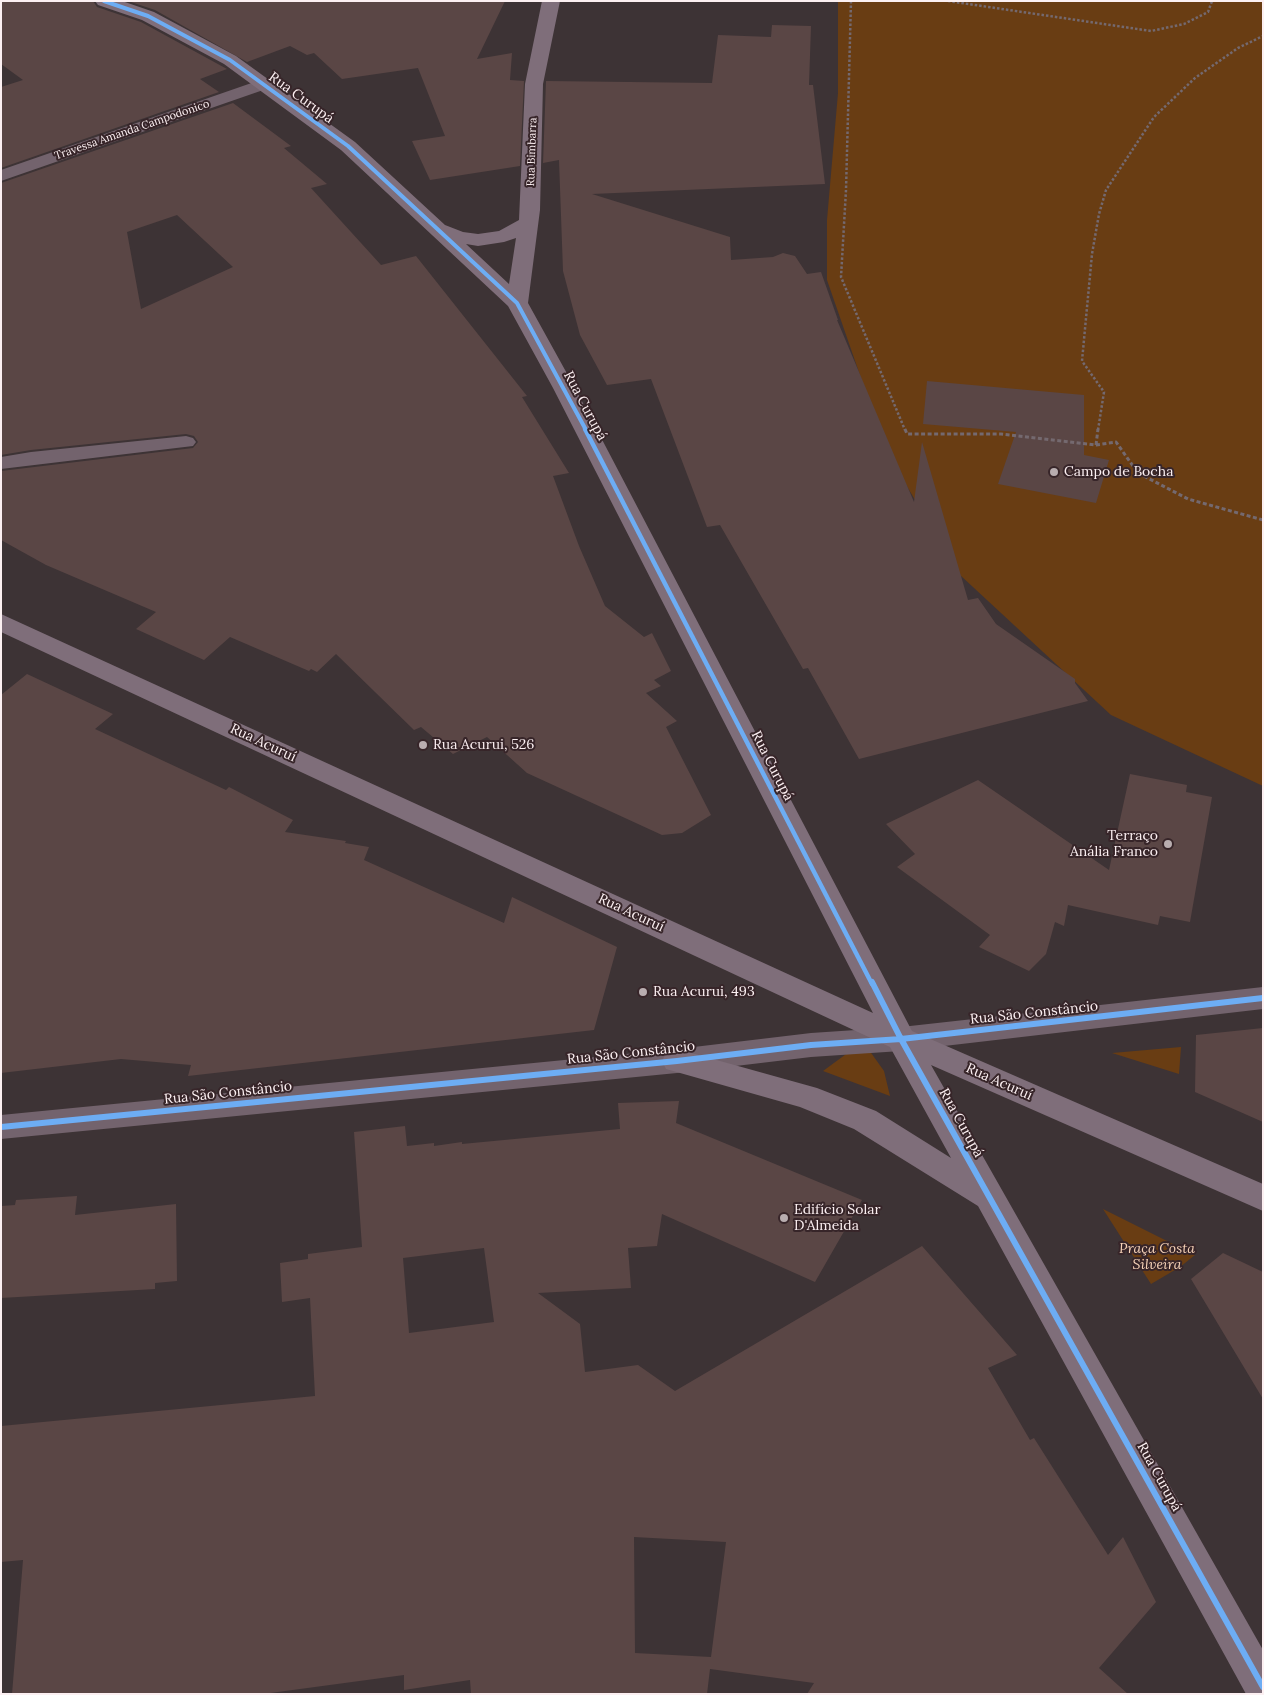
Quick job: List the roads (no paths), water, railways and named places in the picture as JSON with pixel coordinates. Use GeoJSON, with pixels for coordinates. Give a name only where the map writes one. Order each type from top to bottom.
{"type":"FeatureCollection","features":[{"type":"Feature","properties":{"kind":"street","name":"Rua Curupá"},"geometry":{"type":"LineString","coordinates":[[104,1],[148,16],[230,60],[348,146],[517,303],[564,388],[901,1039],[1263,1687]]}},
{"type":"Feature","properties":{"kind":"street","name":"Rua Bimbarra"},"geometry":{"type":"LineString","coordinates":[[517,303],[528,223],[534,84],[551,1]]}},
{"type":"Feature","properties":{"kind":"street"},"geometry":{"type":"LineString","coordinates":[[438,229],[478,240],[504,236],[528,223]]}},
{"type":"Feature","properties":{"kind":"street","name":"Rua Acuruí"},"geometry":{"type":"LineString","coordinates":[[1,622],[901,1039],[1093,1125],[1263,1198]]}},
{"type":"Feature","properties":{"kind":"street","name":"Rua São Constâncio"},"geometry":{"type":"LineString","coordinates":[[1,1127],[677,1060],[810,1045],[901,1039],[1263,998]]}},
{"type":"Feature","properties":{"kind":"street"},"geometry":{"type":"LineString","coordinates":[[677,1060],[806,1097],[865,1120],[990,1198]]}},
{"type":"Feature","properties":{"kind":"lane","name":"Travessa Amanda Campodonico"},"geometry":{"type":"LineString","coordinates":[[1,176],[263,84]]}},
{"type":"Feature","properties":{"kind":"lane"},"geometry":{"type":"LineString","coordinates":[[1,463],[186,442]]}},
{"type":"Feature","properties":{"kind":"place","name":"Campo de Bocha"},"geometry":{"type":"Point","coordinates":[1054,472]}},
{"type":"Feature","properties":{"kind":"place","name":"Rua Acurui, 526"},"geometry":{"type":"Point","coordinates":[423,745]}},
{"type":"Feature","properties":{"kind":"place","name":"Terraço Anália Franco"},"geometry":{"type":"Point","coordinates":[1168,844]}},
{"type":"Feature","properties":{"kind":"place","name":"Rua Acurui, 493"},"geometry":{"type":"Point","coordinates":[643,992]}},
{"type":"Feature","properties":{"kind":"place","name":"Edifício Solar D'Almeida"},"geometry":{"type":"Point","coordinates":[784,1218]}},
{"type":"Feature","properties":{"kind":"park label","name":"Praça Costa Silveira"},"geometry":{"type":"Point","coordinates":[1157,1258]}}]}
